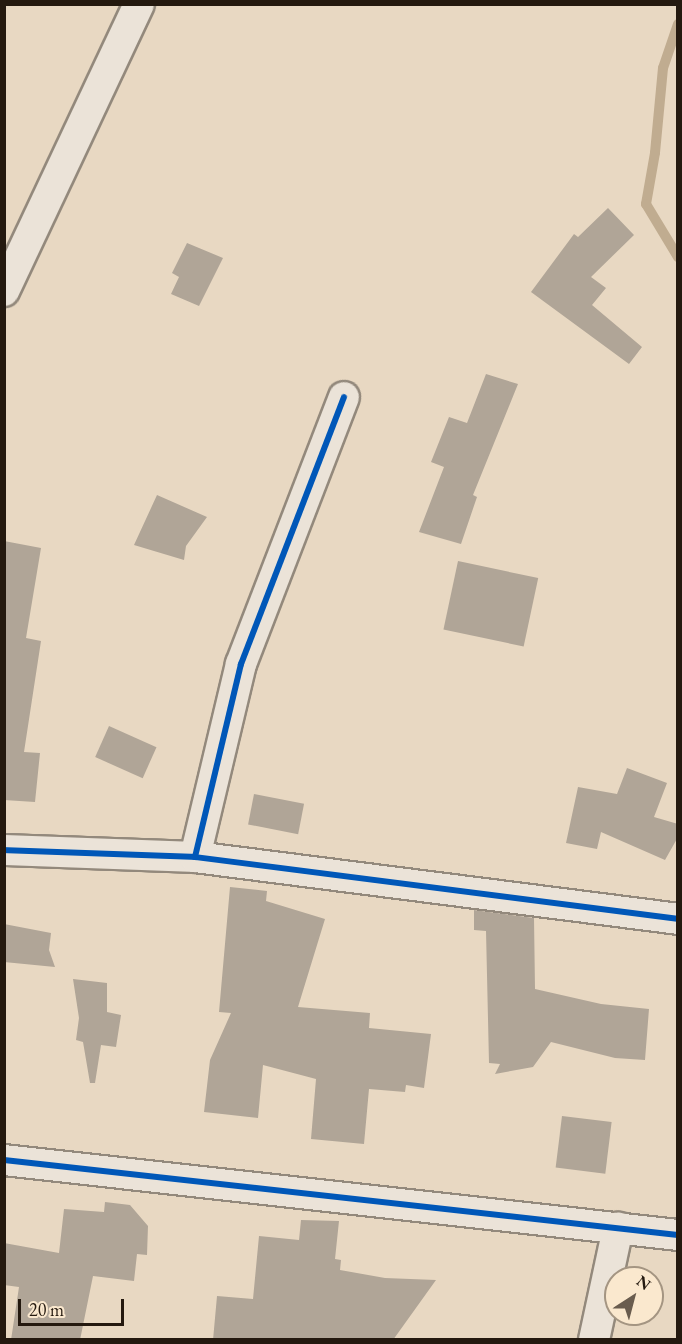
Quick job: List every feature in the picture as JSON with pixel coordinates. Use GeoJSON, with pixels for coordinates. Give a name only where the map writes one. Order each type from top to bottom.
{"type":"FeatureCollection","features":[{"type":"Feature","properties":{"kind":"street"},"geometry":{"type":"LineString","coordinates":[[4,291],[140,4]]}},
{"type":"Feature","properties":{"kind":"street"},"geometry":{"type":"LineString","coordinates":[[195,857],[241,664],[344,397]]}},
{"type":"Feature","properties":{"kind":"street"},"geometry":{"type":"LineString","coordinates":[[4,850],[195,857],[678,919]]}},
{"type":"Feature","properties":{"kind":"street"},"geometry":{"type":"LineString","coordinates":[[4,1160],[678,1235]]}},
{"type":"Feature","properties":{"kind":"street"},"geometry":{"type":"LineString","coordinates":[[594,1340],[618,1228]]}},
{"type":"Feature","properties":{"kind":"building"},"geometry":{"type":"Polygon","coordinates":[[[608,208],[634,235],[591,277],[606,288],[592,305],[642,347],[629,364],[531,292],[574,234],[578,237],[608,208]]]}},
{"type":"Feature","properties":{"kind":"building"},"geometry":{"type":"Polygon","coordinates":[[[187,243],[223,258],[199,306],[171,294],[179,277],[172,273],[187,243]]]}},
{"type":"Feature","properties":{"kind":"building"},"geometry":{"type":"Polygon","coordinates":[[[486,374],[518,384],[473,495],[477,497],[461,544],[419,532],[444,467],[431,462],[449,417],[467,423],[486,374]]]}},
{"type":"Feature","properties":{"kind":"building"},"geometry":{"type":"Polygon","coordinates":[[[157,495],[207,517],[186,546],[184,560],[134,545],[157,495]]]}},
{"type":"Feature","properties":{"kind":"building"},"geometry":{"type":"Polygon","coordinates":[[[4,541],[41,548],[26,638],[41,641],[24,752],[40,753],[35,802],[4,800],[4,541]]]}},
{"type":"Feature","properties":{"kind":"building"},"geometry":{"type":"Polygon","coordinates":[[[458,561],[538,578],[524,647],[443,629],[458,561]]]}},
{"type":"Feature","properties":{"kind":"building"},"geometry":{"type":"Polygon","coordinates":[[[109,726],[157,747],[143,778],[95,757],[109,726]]]}},
{"type":"Feature","properties":{"kind":"building"},"geometry":{"type":"Polygon","coordinates":[[[627,768],[667,783],[654,817],[678,824],[678,837],[665,860],[601,832],[597,849],[566,843],[578,787],[617,794],[627,768]]]}},
{"type":"Feature","properties":{"kind":"building"},"geometry":{"type":"Polygon","coordinates":[[[254,794],[304,804],[298,834],[248,824],[254,794]]]}},
{"type":"Feature","properties":{"kind":"building"},"geometry":{"type":"Polygon","coordinates":[[[230,887],[267,891],[266,901],[325,919],[298,1007],[370,1013],[369,1028],[431,1034],[424,1088],[406,1085],[405,1092],[369,1089],[364,1144],[311,1139],[316,1079],[263,1065],[258,1118],[204,1112],[210,1060],[231,1013],[219,1012],[230,887]]]}},
{"type":"Feature","properties":{"kind":"building"},"geometry":{"type":"Polygon","coordinates":[[[474,910],[534,918],[535,989],[601,1004],[649,1009],[645,1060],[615,1058],[551,1042],[533,1067],[495,1074],[500,1064],[489,1063],[486,931],[474,930],[474,910]]]}},
{"type":"Feature","properties":{"kind":"building"},"geometry":{"type":"Polygon","coordinates":[[[4,924],[51,933],[49,950],[55,967],[4,962],[4,924]]]}},
{"type":"Feature","properties":{"kind":"building"},"geometry":{"type":"Polygon","coordinates":[[[73,979],[107,983],[107,1012],[121,1015],[116,1047],[101,1045],[95,1083],[90,1083],[83,1042],[76,1040],[79,1018],[73,979]]]}},
{"type":"Feature","properties":{"kind":"building"},"geometry":{"type":"Polygon","coordinates":[[[562,1116],[612,1122],[605,1174],[556,1168],[562,1116]]]}},
{"type":"Feature","properties":{"kind":"building"},"geometry":{"type":"Polygon","coordinates":[[[105,1202],[130,1205],[148,1226],[147,1255],[137,1254],[134,1281],[93,1276],[80,1340],[11,1340],[19,1287],[4,1285],[4,1243],[59,1253],[64,1209],[104,1212],[105,1202]]]}},
{"type":"Feature","properties":{"kind":"building"},"geometry":{"type":"Polygon","coordinates":[[[301,1220],[339,1221],[335,1259],[341,1260],[340,1270],[385,1278],[436,1280],[393,1340],[213,1340],[217,1296],[253,1299],[259,1236],[299,1240],[301,1220]]]}},
{"type":"Feature","properties":{"kind":"waterway"},"geometry":{"type":"LineString","coordinates":[[678,24],[663,68],[655,153],[646,204],[678,257]]}},
{"type":"Feature","properties":{"kind":"cycle path"},"geometry":{"type":"LineString","coordinates":[[195,857],[241,664],[344,397]]}},
{"type":"Feature","properties":{"kind":"cycle path"},"geometry":{"type":"LineString","coordinates":[[4,850],[195,857],[678,919]]}},
{"type":"Feature","properties":{"kind":"cycle path"},"geometry":{"type":"LineString","coordinates":[[4,1160],[678,1235]]}}]}
